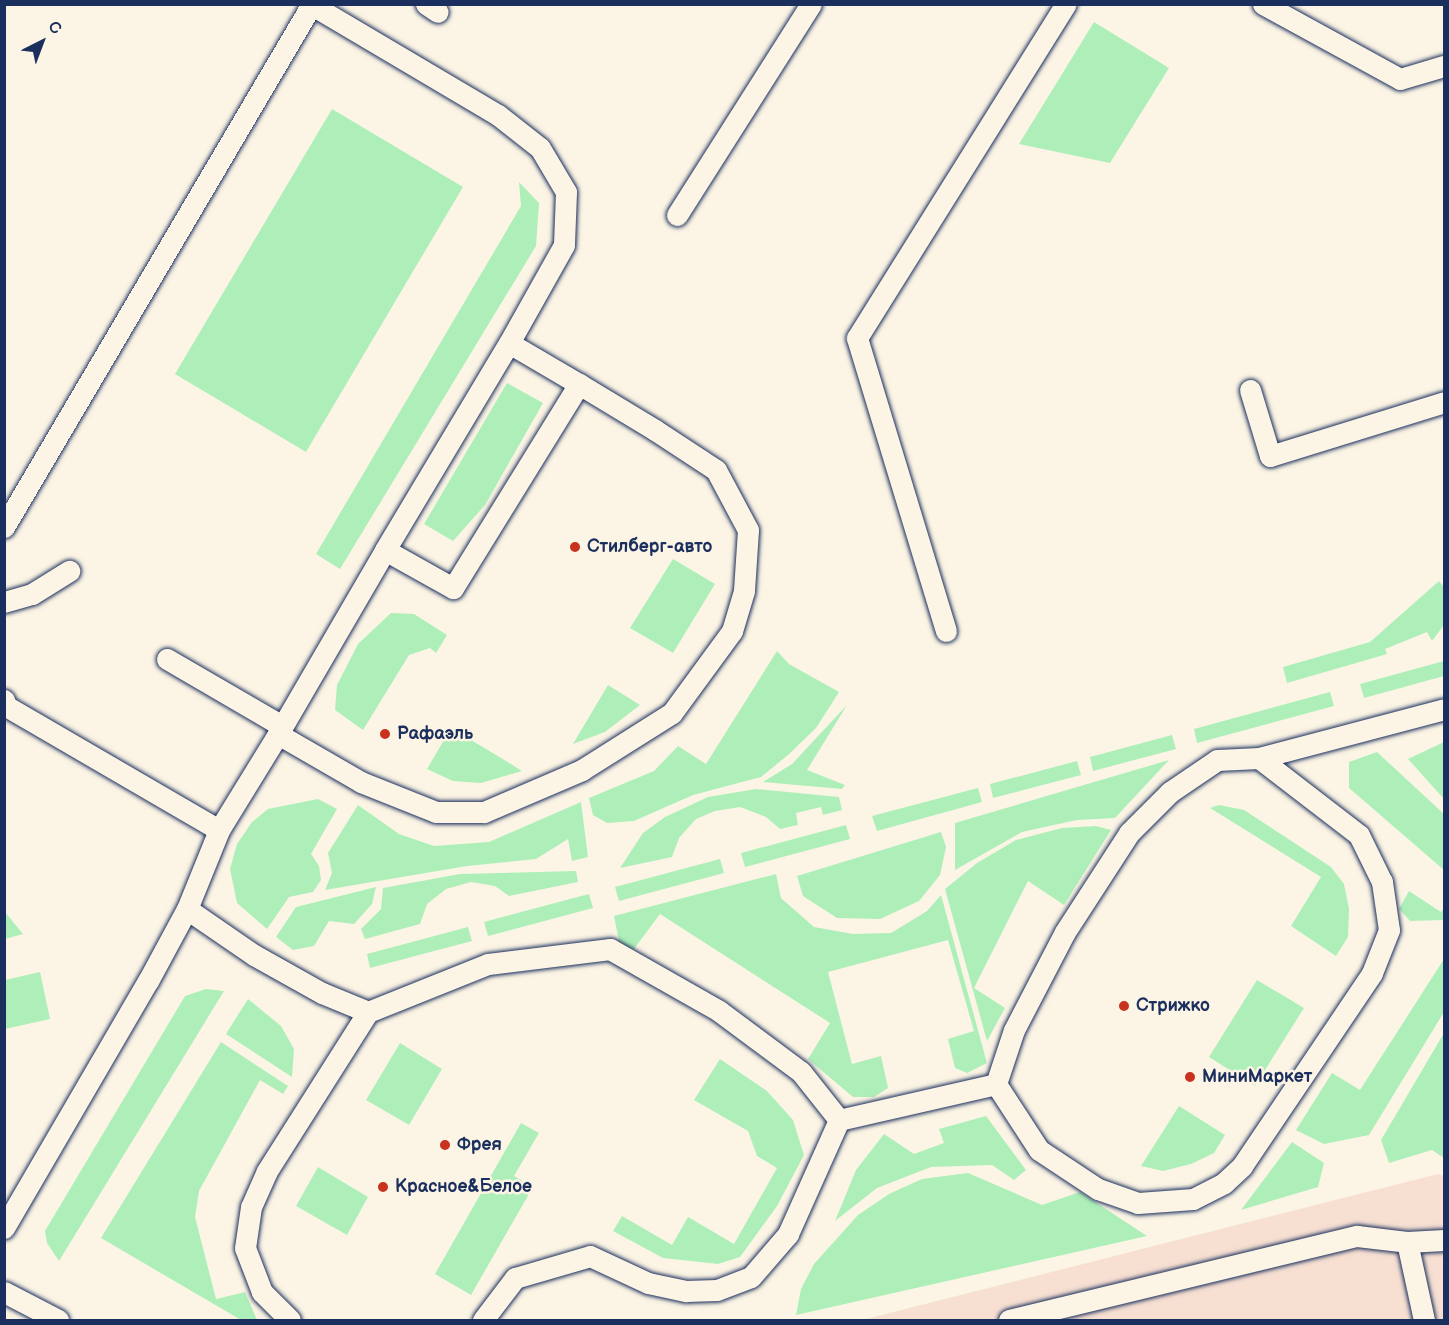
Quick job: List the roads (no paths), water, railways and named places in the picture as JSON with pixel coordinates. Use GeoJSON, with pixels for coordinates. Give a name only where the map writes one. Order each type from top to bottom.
{"type":"FeatureCollection","features":[{"type":"Feature","properties":{"kind":"lane"},"geometry":{"type":"LineString","coordinates":[[677,215],[811,4]]}},
{"type":"Feature","properties":{"kind":"lane"},"geometry":{"type":"LineString","coordinates":[[946,631],[857,338],[1066,4]]}},
{"type":"Feature","properties":{"kind":"lane"},"geometry":{"type":"LineString","coordinates":[[1263,4],[1400,79],[1444,66]]}},
{"type":"Feature","properties":{"kind":"lane"},"geometry":{"type":"LineString","coordinates":[[4,527],[312,5],[498,115],[540,148],[566,192],[564,245],[509,343],[219,830],[187,909],[4,1228]]}},
{"type":"Feature","properties":{"kind":"lane"},"geometry":{"type":"LineString","coordinates":[[166,659],[361,782],[436,812],[484,812],[582,770],[672,713],[732,631],[744,591],[748,530],[716,470],[509,343]]}},
{"type":"Feature","properties":{"kind":"lane"},"geometry":{"type":"LineString","coordinates":[[385,550],[453,588],[579,384]]}},
{"type":"Feature","properties":{"kind":"lane"},"geometry":{"type":"LineString","coordinates":[[1250,390],[1270,456],[1444,402]]}},
{"type":"Feature","properties":{"kind":"lane"},"geometry":{"type":"LineString","coordinates":[[4,602],[32,594],[69,571]]}},
{"type":"Feature","properties":{"kind":"lane"},"geometry":{"type":"LineString","coordinates":[[4,700],[6,706],[219,830]]}},
{"type":"Feature","properties":{"kind":"lane"},"geometry":{"type":"LineString","coordinates":[[996,1084],[1014,1030],[1065,932],[1128,832],[1170,792],[1217,760],[1259,758],[1444,710]]}},
{"type":"Feature","properties":{"kind":"lane"},"geometry":{"type":"LineString","coordinates":[[996,1084],[1039,1150],[1098,1189],[1138,1203],[1193,1199],[1224,1183],[1242,1166],[1372,973],[1389,930],[1382,882],[1359,835],[1259,758]]}},
{"type":"Feature","properties":{"kind":"lane"},"geometry":{"type":"LineString","coordinates":[[187,909],[254,955],[322,993],[368,1012]]}},
{"type":"Feature","properties":{"kind":"lane"},"geometry":{"type":"LineString","coordinates":[[290,1320],[262,1292],[245,1248],[251,1207],[267,1171],[368,1012],[488,964],[610,949],[720,1011],[783,1058],[801,1072],[839,1120]]}},
{"type":"Feature","properties":{"kind":"lane"},"geometry":{"type":"LineString","coordinates":[[839,1120],[996,1084]]}},
{"type":"Feature","properties":{"kind":"lane"},"geometry":{"type":"LineString","coordinates":[[483,1320],[515,1278],[590,1256],[648,1283],[686,1291],[717,1290],[751,1277],[788,1234],[839,1120]]}},
{"type":"Feature","properties":{"kind":"lane"},"geometry":{"type":"LineString","coordinates":[[1009,1320],[1357,1236],[1407,1242],[1444,1240]]}},
{"type":"Feature","properties":{"kind":"lane"},"geometry":{"type":"LineString","coordinates":[[1407,1242],[1425,1320]]}},
{"type":"Feature","properties":{"kind":"lane"},"geometry":{"type":"LineString","coordinates":[[4,1292],[57,1320]]}},
{"type":"Feature","properties":{"kind":"place","name":"Стилберг-авто"},"geometry":{"type":"Point","coordinates":[575,547]}},
{"type":"Feature","properties":{"kind":"place","name":"Рафаэль"},"geometry":{"type":"Point","coordinates":[385,734]}},
{"type":"Feature","properties":{"kind":"place","name":"Стрижко"},"geometry":{"type":"Point","coordinates":[1124,1006]}},
{"type":"Feature","properties":{"kind":"place","name":"МиниМаркет"},"geometry":{"type":"Point","coordinates":[1190,1077]}},
{"type":"Feature","properties":{"kind":"place","name":"Фрея"},"geometry":{"type":"Point","coordinates":[445,1145]}},
{"type":"Feature","properties":{"kind":"place","name":"Красное&Белое"},"geometry":{"type":"Point","coordinates":[383,1187]}}]}
